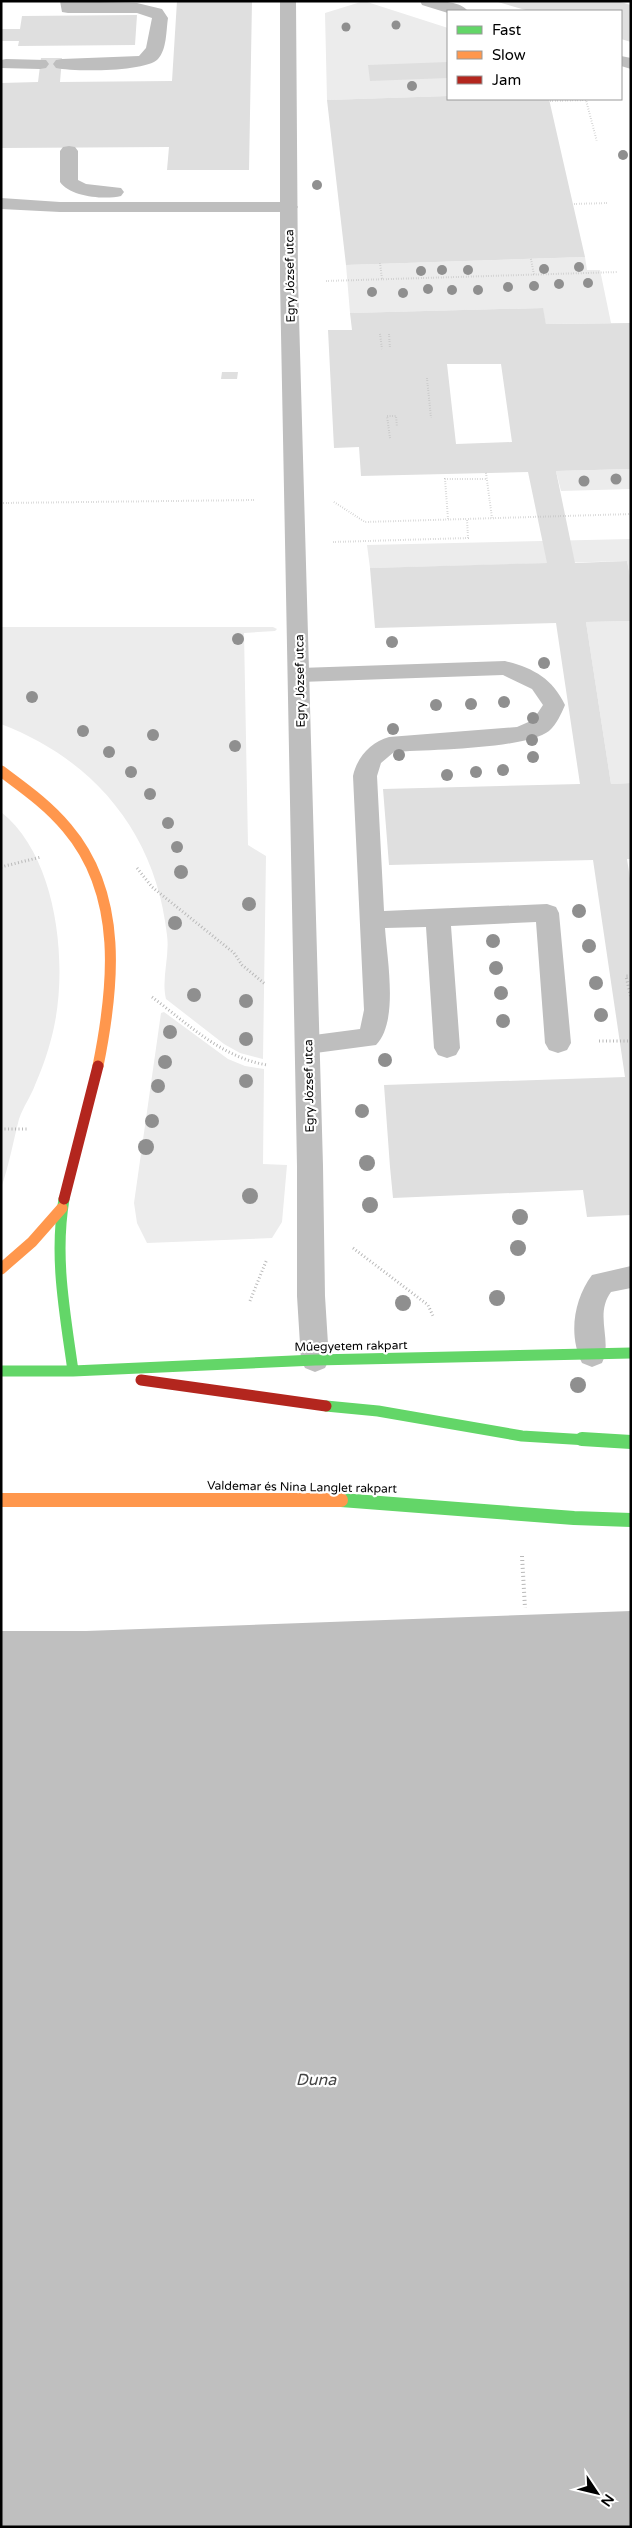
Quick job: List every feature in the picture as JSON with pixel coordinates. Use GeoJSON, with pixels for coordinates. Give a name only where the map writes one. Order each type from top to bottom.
{"type":"FeatureCollection","features":[{"type":"Feature","properties":{"kind":"main road"},"geometry":{"type":"LineString","coordinates":[[1,770],[23,784],[58,815],[75,839],[91,867],[104,902],[110,933],[113,968],[108,1015],[96,1078],[62,1208],[61,1267],[73,1371]]}},
{"type":"Feature","properties":{"kind":"main road"},"geometry":{"type":"LineString","coordinates":[[1,1269],[32,1242],[62,1208]]}},
{"type":"Feature","properties":{"kind":"main road","name":"Műegyetem rakpart"},"geometry":{"type":"LineString","coordinates":[[73,1371],[315,1360],[631,1353]]}},
{"type":"Feature","properties":{"kind":"main road"},"geometry":{"type":"LineString","coordinates":[[1,1371],[73,1371],[336,1408],[378,1411],[522,1436],[631,1442]]}},
{"type":"Feature","properties":{"kind":"main road","name":"Valdemar és Nina Langlet rakpart"},"geometry":{"type":"LineString","coordinates":[[1,1500],[304,1498],[360,1500],[631,1520]]}},
{"type":"Feature","properties":{"kind":"street"},"geometry":{"type":"LineString","coordinates":[[62,64],[146,60],[151,56],[160,18],[156,13],[137,8],[68,8],[68,1]]}},
{"type":"Feature","properties":{"kind":"street","name":"Egry József utca"},"geometry":{"type":"LineString","coordinates":[[288,1],[289,282],[300,675],[311,1296],[315,1360]]}},
{"type":"Feature","properties":{"kind":"street"},"geometry":{"type":"LineString","coordinates":[[428,1],[457,10]]}},
{"type":"Feature","properties":{"kind":"street"},"geometry":{"type":"LineString","coordinates":[[6,64],[40,64]]}},
{"type":"Feature","properties":{"kind":"street"},"geometry":{"type":"LineString","coordinates":[[69,151],[69,182],[82,189],[214,192],[214,207]]}},
{"type":"Feature","properties":{"kind":"street"},"geometry":{"type":"LineString","coordinates":[[1,203],[60,207],[289,206]]}},
{"type":"Feature","properties":{"kind":"street"},"geometry":{"type":"LineString","coordinates":[[300,675],[505,668],[532,677],[548,689],[554,705],[548,720],[536,729],[518,735],[401,743],[389,746],[376,754],[366,766],[377,1010],[372,1033],[367,1038],[308,1044]]}},
{"type":"Feature","properties":{"kind":"street"},"geometry":{"type":"LineString","coordinates":[[373,920],[546,914],[558,1042]]}},
{"type":"Feature","properties":{"kind":"street"},"geometry":{"type":"LineString","coordinates":[[438,918],[447,1048]]}},
{"type":"Feature","properties":{"kind":"street"},"geometry":{"type":"LineString","coordinates":[[592,1355],[588,1308],[591,1298],[602,1283],[631,1277]]}},
{"type":"Feature","properties":{"kind":"path"},"geometry":{"type":"LineString","coordinates":[[550,101],[586,100],[597,142]]}},
{"type":"Feature","properties":{"kind":"path"},"geometry":{"type":"LineString","coordinates":[[574,204],[607,203]]}},
{"type":"Feature","properties":{"kind":"path"},"geometry":{"type":"LineString","coordinates":[[531,259],[534,275]]}},
{"type":"Feature","properties":{"kind":"path"},"geometry":{"type":"LineString","coordinates":[[380,263],[382,279]]}},
{"type":"Feature","properties":{"kind":"path"},"geometry":{"type":"LineString","coordinates":[[289,282],[618,272]]}},
{"type":"Feature","properties":{"kind":"path"},"geometry":{"type":"LineString","coordinates":[[380,334],[382,349]]}},
{"type":"Feature","properties":{"kind":"path"},"geometry":{"type":"LineString","coordinates":[[389,334],[390,349]]}},
{"type":"Feature","properties":{"kind":"path"},"geometry":{"type":"LineString","coordinates":[[426,378],[431,418]]}},
{"type":"Feature","properties":{"kind":"path"},"geometry":{"type":"LineString","coordinates":[[390,438],[387,416],[396,416],[397,427]]}},
{"type":"Feature","properties":{"kind":"path"},"geometry":{"type":"LineString","coordinates":[[486,473],[492,518]]}},
{"type":"Feature","properties":{"kind":"path"},"geometry":{"type":"LineString","coordinates":[[448,519],[445,479],[486,479]]}},
{"type":"Feature","properties":{"kind":"path"},"geometry":{"type":"LineString","coordinates":[[1,503],[294,500]]}},
{"type":"Feature","properties":{"kind":"path"},"geometry":{"type":"LineString","coordinates":[[365,522],[631,514]]}},
{"type":"Feature","properties":{"kind":"path"},"geometry":{"type":"LineString","coordinates":[[368,542],[468,538],[467,518]]}},
{"type":"Feature","properties":{"kind":"path"},"geometry":{"type":"LineString","coordinates":[[1,867],[41,857]]}},
{"type":"Feature","properties":{"kind":"path"},"geometry":{"type":"LineString","coordinates":[[136,868],[152,887],[177,905],[234,953],[242,965],[259,978]]}},
{"type":"Feature","properties":{"kind":"path"},"geometry":{"type":"LineString","coordinates":[[631,976],[626,976],[631,998]]}},
{"type":"Feature","properties":{"kind":"path"},"geometry":{"type":"LineString","coordinates":[[150,996],[228,1053]]}},
{"type":"Feature","properties":{"kind":"path"},"geometry":{"type":"LineString","coordinates":[[619,1041],[631,1041]]}},
{"type":"Feature","properties":{"kind":"path"},"geometry":{"type":"LineString","coordinates":[[1,1129],[29,1129]]}},
{"type":"Feature","properties":{"kind":"path"},"geometry":{"type":"LineString","coordinates":[[411,1291],[428,1305],[433,1318]]}},
{"type":"Feature","properties":{"kind":"path"},"geometry":{"type":"LineString","coordinates":[[518,1513],[526,1608]]}},
{"type":"Feature","properties":{"kind":"shaded area"},"geometry":{"type":"Polygon","coordinates":[[[364,1],[447,28],[447,96],[327,100],[325,13],[364,1]]]}},
{"type":"Feature","properties":{"kind":"shaded area"},"geometry":{"type":"Polygon","coordinates":[[[585,257],[587,270],[600,270],[611,323],[546,324],[542,308],[350,313],[346,265],[585,257]]]}},
{"type":"Feature","properties":{"kind":"shaded area"},"geometry":{"type":"Polygon","coordinates":[[[631,469],[631,489],[561,491],[556,471],[631,469]]]}},
{"type":"Feature","properties":{"kind":"shaded area"},"geometry":{"type":"Polygon","coordinates":[[[631,539],[631,581],[627,561],[370,568],[367,545],[631,539]]]}},
{"type":"Feature","properties":{"kind":"shaded area"},"geometry":{"type":"Polygon","coordinates":[[[631,621],[631,783],[611,784],[586,622],[631,621]]]}},
{"type":"Feature","properties":{"kind":"shaded area"},"geometry":{"type":"Polygon","coordinates":[[[1,627],[273,627],[277,629],[275,631],[244,633],[248,845],[266,856],[263,1059],[240,1053],[224,1044],[166,999],[164,984],[168,943],[161,898],[150,864],[134,833],[115,805],[92,780],[65,758],[35,739],[1,724],[1,627]]]}},
{"type":"Feature","properties":{"kind":"shaded area"},"geometry":{"type":"Polygon","coordinates":[[[1,812],[20,831],[35,855],[46,882],[54,912],[60,972],[58,1001],[50,1042],[38,1078],[19,1119],[1,1188],[1,812]]]}},
{"type":"Feature","properties":{"kind":"shaded area"},"geometry":{"type":"Polygon","coordinates":[[[164,1012],[228,1059],[245,1066],[264,1069],[263,1164],[287,1165],[282,1222],[272,1238],[147,1243],[137,1223],[134,1203],[161,1013],[164,1012]]]}},
{"type":"Feature","properties":{"kind":"water","name":"Duna"},"geometry":{"type":"Polygon","coordinates":[[[631,1611],[631,2527],[1,2527],[1,1631],[86,1631],[631,1611]]]}},
{"type":"Feature","properties":{"kind":"building"},"geometry":{"type":"Polygon","coordinates":[[[177,1],[252,1],[249,170],[167,170],[169,147],[1,148],[1,83],[38,82],[41,58],[62,58],[60,82],[172,81],[177,1]]]}},
{"type":"Feature","properties":{"kind":"building"},"geometry":{"type":"Polygon","coordinates":[[[617,1],[631,5],[631,42],[622,39],[622,10],[526,10],[498,2],[617,1]]]}},
{"type":"Feature","properties":{"kind":"building"},"geometry":{"type":"Polygon","coordinates":[[[137,15],[135,45],[18,46],[19,41],[1,41],[1,29],[20,29],[22,16],[137,15]]]}},
{"type":"Feature","properties":{"kind":"building"},"geometry":{"type":"Polygon","coordinates":[[[447,62],[447,78],[370,81],[368,65],[447,62]]]}},
{"type":"Feature","properties":{"kind":"building"},"geometry":{"type":"Polygon","coordinates":[[[447,96],[447,100],[549,100],[585,257],[346,265],[327,100],[447,96]]]}},
{"type":"Feature","properties":{"kind":"building"},"geometry":{"type":"Polygon","coordinates":[[[543,308],[546,324],[631,323],[631,469],[556,471],[575,563],[627,561],[631,581],[631,621],[586,622],[611,784],[631,783],[631,859],[627,859],[631,885],[631,1215],[587,1217],[583,1190],[393,1198],[384,1085],[625,1077],[593,860],[389,865],[383,789],[580,784],[556,623],[375,628],[370,568],[547,563],[528,472],[361,476],[359,447],[334,448],[328,330],[352,330],[350,313],[543,308]],[[447,364],[456,444],[512,442],[501,364],[447,364]]]}},
{"type":"Feature","properties":{"kind":"building"},"geometry":{"type":"Polygon","coordinates":[[[222,372],[238,372],[237,379],[221,379],[222,372]]]}},
{"type":"Feature","properties":{"kind":"traffic: fast"},"geometry":{"type":"LineString","coordinates":[[64,1199],[60,1220],[59,1263],[73,1371]]}},
{"type":"Feature","properties":{"kind":"traffic: fast"},"geometry":{"type":"LineString","coordinates":[[1,1371],[73,1371],[315,1360],[631,1353]]}},
{"type":"Feature","properties":{"kind":"traffic: fast"},"geometry":{"type":"LineString","coordinates":[[326,1406],[378,1411],[522,1436],[631,1442]]}},
{"type":"Feature","properties":{"kind":"traffic: fast"},"geometry":{"type":"LineString","coordinates":[[341,1500],[574,1518],[631,1520]]}},
{"type":"Feature","properties":{"kind":"traffic: slow"},"geometry":{"type":"LineString","coordinates":[[1,771],[39,799],[68,829],[89,863],[103,899],[110,938],[111,978],[107,1021],[98,1066]]}},
{"type":"Feature","properties":{"kind":"traffic: slow"},"geometry":{"type":"LineString","coordinates":[[1,1269],[32,1242],[62,1208]]}},
{"type":"Feature","properties":{"kind":"traffic: slow"},"geometry":{"type":"LineString","coordinates":[[1,1500],[341,1500]]}},
{"type":"Feature","properties":{"kind":"traffic: jam"},"geometry":{"type":"LineString","coordinates":[[64,1199],[98,1066]]}},
{"type":"Feature","properties":{"kind":"traffic: jam"},"geometry":{"type":"LineString","coordinates":[[141,1380],[326,1406]]}}]}
